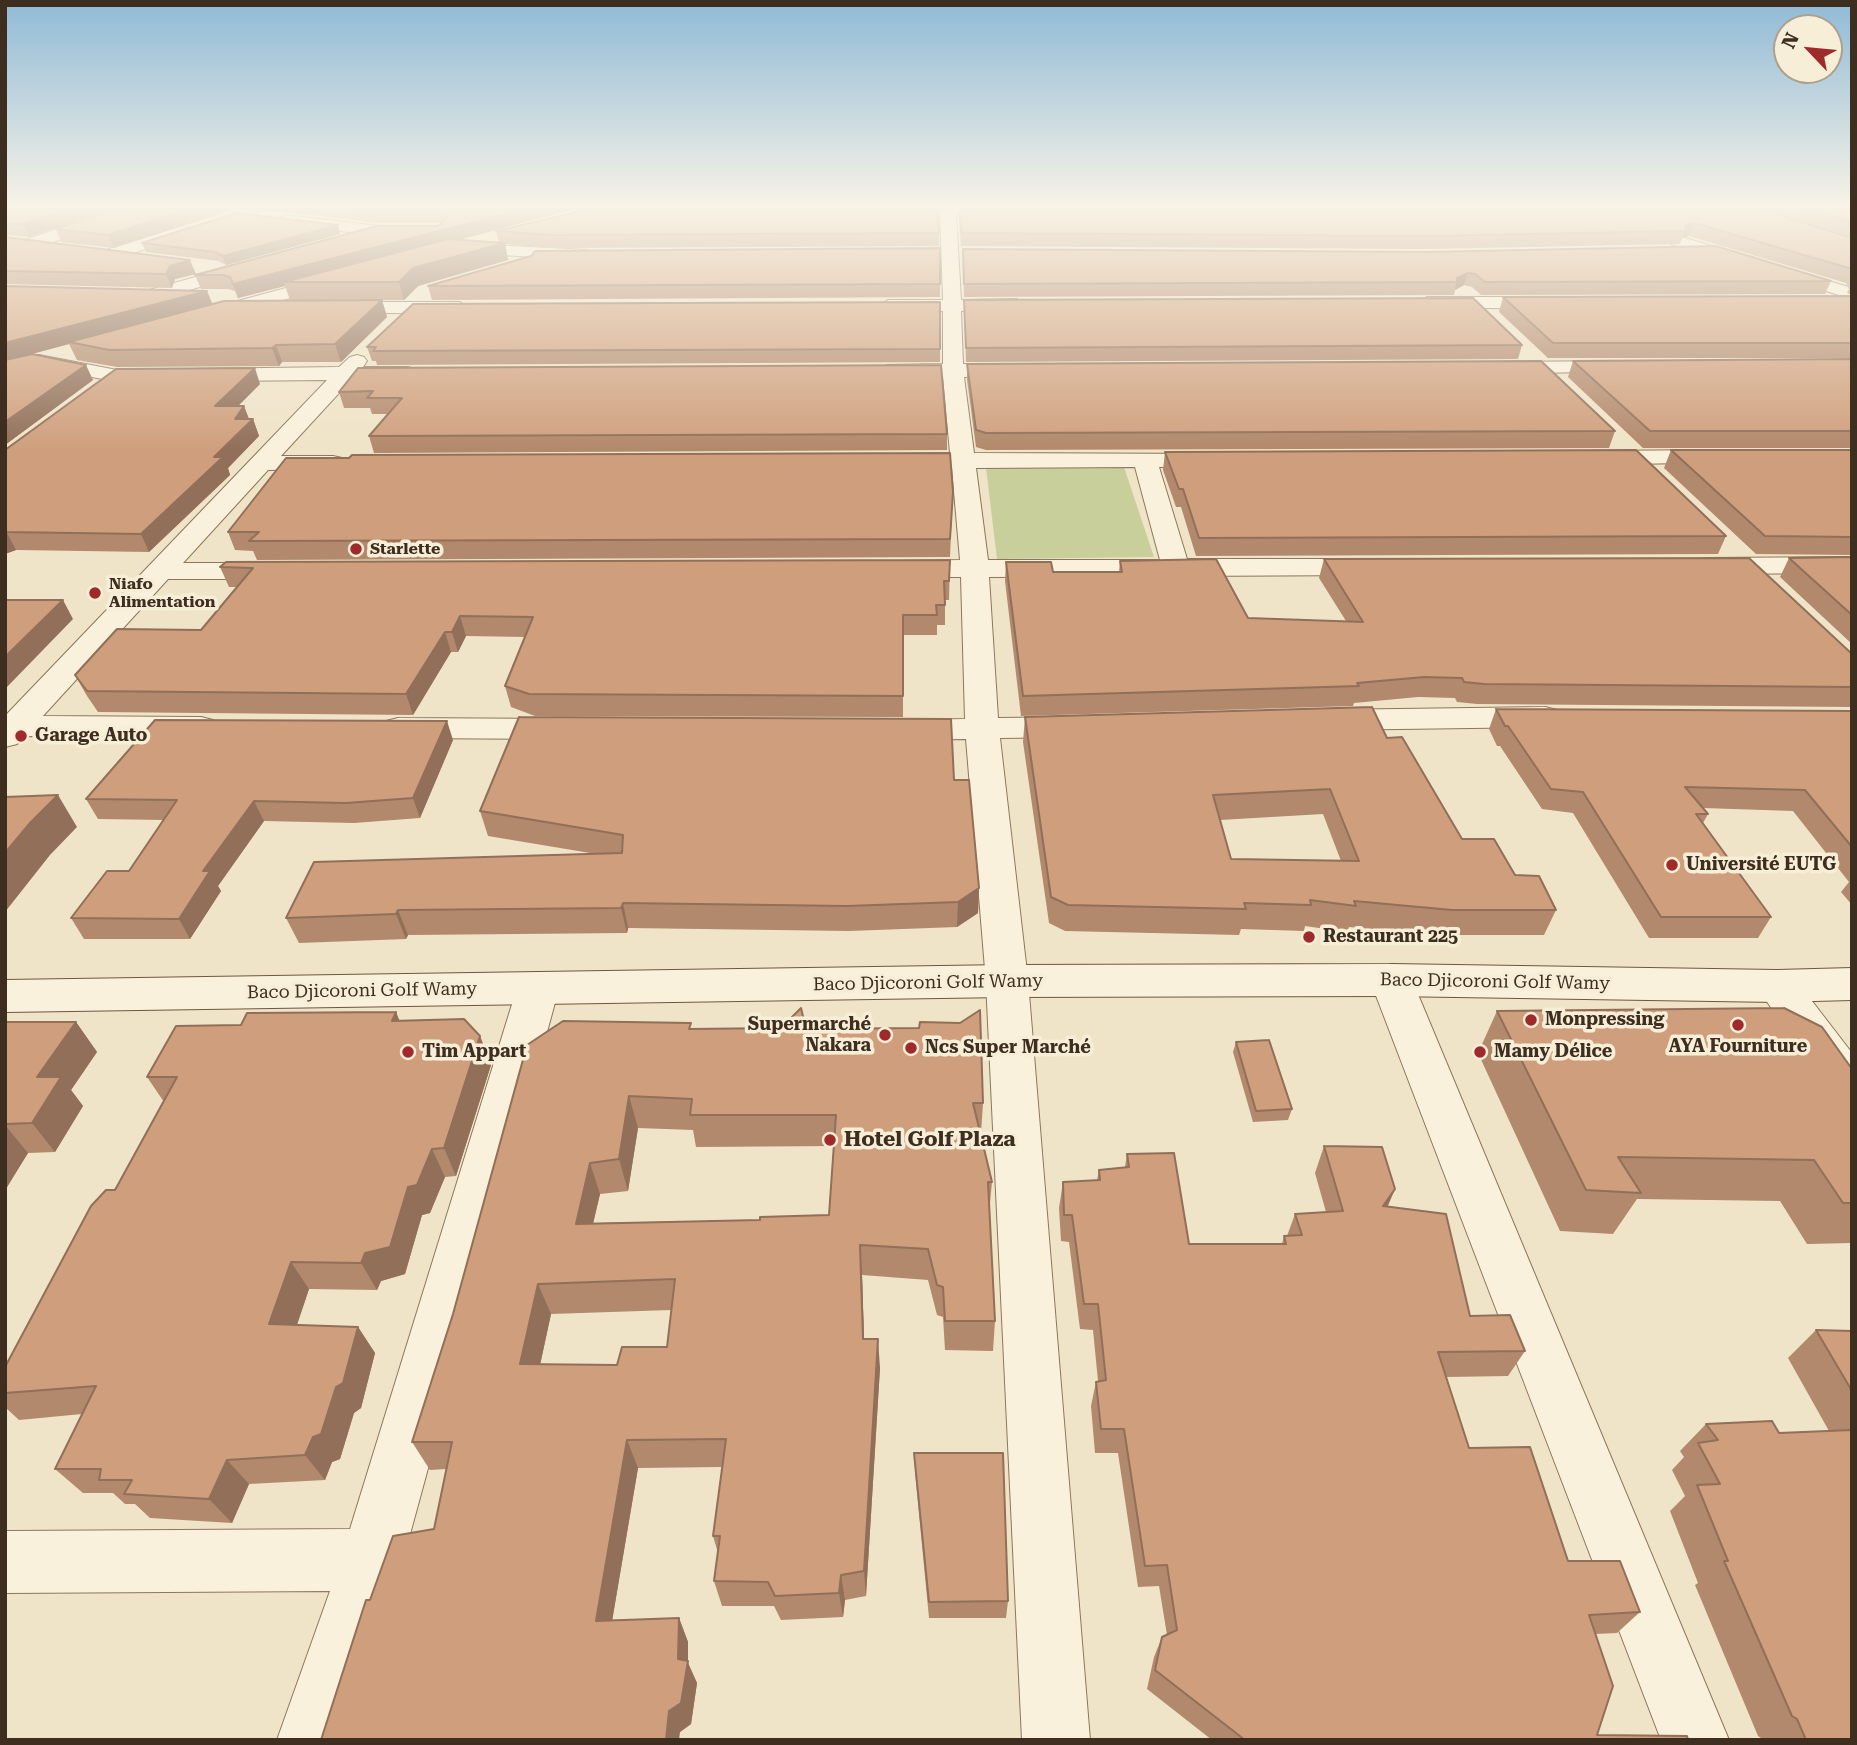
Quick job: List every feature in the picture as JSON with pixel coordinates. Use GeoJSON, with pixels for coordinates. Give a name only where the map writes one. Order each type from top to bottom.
{"type":"FeatureCollection","features":[{"type":"Feature","properties":{"kind":"street"},"geometry":{"type":"LineString","coordinates":[[173,287],[141,296],[268,299]]}},
{"type":"Feature","properties":{"kind":"street"},"geometry":{"type":"LineString","coordinates":[[197,318],[309,287]]}},
{"type":"Feature","properties":{"kind":"street"},"geometry":{"type":"LineString","coordinates":[[950,287],[953,370],[975,569],[982,730],[1006,981],[1056,1740]]}},
{"type":"Feature","properties":{"kind":"street"},"geometry":{"type":"LineString","coordinates":[[1458,287],[1493,322]]}},
{"type":"Feature","properties":{"kind":"street"},"geometry":{"type":"LineString","coordinates":[[1831,287],[1852,294]]}},
{"type":"Feature","properties":{"kind":"street"},"geometry":{"type":"LineString","coordinates":[[230,309],[306,308],[418,300],[479,308]]}},
{"type":"Feature","properties":{"kind":"street"},"geometry":{"type":"LineString","coordinates":[[8,730],[161,571],[345,373],[418,300]]}},
{"type":"Feature","properties":{"kind":"street"},"geometry":{"type":"LineString","coordinates":[[1810,302],[1852,302]]}},
{"type":"Feature","properties":{"kind":"street"},"geometry":{"type":"LineString","coordinates":[[1406,304],[1573,303]]}},
{"type":"Feature","properties":{"kind":"street"},"geometry":{"type":"LineString","coordinates":[[867,306],[1033,305]]}},
{"type":"Feature","properties":{"kind":"street"},"geometry":{"type":"LineString","coordinates":[[1520,349],[1558,386]]}},
{"type":"Feature","properties":{"kind":"street"},"geometry":{"type":"LineString","coordinates":[[39,361],[81,350],[18,361],[39,361],[117,376],[428,373]]}},
{"type":"Feature","properties":{"kind":"street"},"geometry":{"type":"LineString","coordinates":[[1483,368],[1647,367]]}},
{"type":"Feature","properties":{"kind":"street"},"geometry":{"type":"LineString","coordinates":[[870,371],[1036,370]]}},
{"type":"Feature","properties":{"kind":"street"},"geometry":{"type":"LineString","coordinates":[[94,393],[117,376]]}},
{"type":"Feature","properties":{"kind":"street"},"geometry":{"type":"LineString","coordinates":[[1615,440],[1653,476]]}},
{"type":"Feature","properties":{"kind":"street"},"geometry":{"type":"LineString","coordinates":[[1564,458],[1743,457]]}},
{"type":"Feature","properties":{"kind":"street"},"geometry":{"type":"LineString","coordinates":[[880,461],[1243,459]]}},
{"type":"Feature","properties":{"kind":"street"},"geometry":{"type":"LineString","coordinates":[[1146,460],[1175,568]]}},
{"type":"Feature","properties":{"kind":"street"},"geometry":{"type":"LineString","coordinates":[[261,463],[358,463]]}},
{"type":"Feature","properties":{"kind":"street"},"geometry":{"type":"LineString","coordinates":[[1679,566],[1852,565]]}},
{"type":"Feature","properties":{"kind":"street"},"geometry":{"type":"LineString","coordinates":[[879,569],[1399,567]]}},
{"type":"Feature","properties":{"kind":"street"},"geometry":{"type":"LineString","coordinates":[[161,571],[299,571]]}},
{"type":"Feature","properties":{"kind":"street"},"geometry":{"type":"LineString","coordinates":[[1297,720],[1448,716],[1573,717]]}},
{"type":"Feature","properties":{"kind":"street"},"geometry":{"type":"LineString","coordinates":[[871,730],[1105,726]]}},
{"type":"Feature","properties":{"kind":"street"},"geometry":{"type":"LineString","coordinates":[[8,730],[236,727]]}},
{"type":"Feature","properties":{"kind":"street"},"geometry":{"type":"LineString","coordinates":[[374,728],[595,729]]}},
{"type":"Feature","properties":{"kind":"street"},"geometry":{"type":"LineString","coordinates":[[1391,980],[1695,1740]]}},
{"type":"Feature","properties":{"kind":"street","name":"Baco Djicoroni Golf Wamy"},"geometry":{"type":"LineString","coordinates":[[5,996],[1006,981],[1391,980],[1852,984]]}},
{"type":"Feature","properties":{"kind":"street"},"geometry":{"type":"LineString","coordinates":[[1777,985],[1852,1088]]}},
{"type":"Feature","properties":{"kind":"street"},"geometry":{"type":"LineString","coordinates":[[311,1740],[372,1560],[538,988]]}},
{"type":"Feature","properties":{"kind":"street"},"geometry":{"type":"LineString","coordinates":[[5,1562],[372,1560]]}},
{"type":"Feature","properties":{"kind":"green space"},"geometry":{"type":"Polygon","coordinates":[[[1124,467],[1154,557],[997,559],[986,468],[1124,467]]]}},
{"type":"Feature","properties":{"kind":"building"},"geometry":{"type":"Polygon","coordinates":[[[5,287],[207,291],[5,343],[5,287]]]}},
{"type":"Feature","properties":{"kind":"building"},"geometry":{"type":"Polygon","coordinates":[[[1852,296],[1852,343],[1553,343],[1503,297],[1852,296]]]}},
{"type":"Feature","properties":{"kind":"building"},"geometry":{"type":"Polygon","coordinates":[[[1473,298],[1522,345],[966,348],[964,300],[1473,298]]]}},
{"type":"Feature","properties":{"kind":"building"},"geometry":{"type":"Polygon","coordinates":[[[382,300],[335,344],[276,345],[272,348],[109,350],[69,342],[224,301],[382,300]]]}},
{"type":"Feature","properties":{"kind":"building"},"geometry":{"type":"Polygon","coordinates":[[[940,302],[940,349],[373,351],[376,347],[367,347],[413,304],[940,302]]]}},
{"type":"Feature","properties":{"kind":"building"},"geometry":{"type":"Polygon","coordinates":[[[32,354],[86,365],[5,422],[5,360],[32,354]]]}},
{"type":"Feature","properties":{"kind":"building"},"geometry":{"type":"Polygon","coordinates":[[[1852,359],[1852,431],[1650,431],[1573,361],[1852,359]]]}},
{"type":"Feature","properties":{"kind":"building"},"geometry":{"type":"Polygon","coordinates":[[[1541,361],[1615,431],[986,433],[976,430],[967,364],[1541,361]]]}},
{"type":"Feature","properties":{"kind":"building"},"geometry":{"type":"Polygon","coordinates":[[[941,365],[947,434],[369,436],[402,398],[367,398],[373,391],[339,392],[358,368],[941,365]]]}},
{"type":"Feature","properties":{"kind":"building"},"geometry":{"type":"Polygon","coordinates":[[[255,368],[215,406],[244,406],[235,419],[253,419],[214,457],[223,457],[141,534],[5,532],[5,450],[116,369],[255,368]]]}},
{"type":"Feature","properties":{"kind":"building"},"geometry":{"type":"Polygon","coordinates":[[[1636,450],[1726,536],[1199,538],[1183,489],[1179,489],[1165,452],[1636,450]]]}},
{"type":"Feature","properties":{"kind":"building"},"geometry":{"type":"Polygon","coordinates":[[[1671,450],[1852,450],[1852,537],[1765,536],[1671,450]]]}},
{"type":"Feature","properties":{"kind":"building"},"geometry":{"type":"Polygon","coordinates":[[[950,453],[953,492],[950,539],[249,541],[259,532],[228,532],[286,458],[349,458],[352,455],[950,453]]]}},
{"type":"Feature","properties":{"kind":"building"},"geometry":{"type":"Polygon","coordinates":[[[1852,557],[1852,615],[1789,558],[1852,557]]]}},
{"type":"Feature","properties":{"kind":"building"},"geometry":{"type":"Polygon","coordinates":[[[1749,558],[1852,654],[1852,687],[1484,684],[1464,682],[1462,678],[1424,677],[1357,683],[1359,686],[1023,696],[1006,562],[1051,562],[1053,572],[1122,572],[1120,561],[1216,559],[1248,618],[1363,622],[1324,559],[1749,558]]]}},
{"type":"Feature","properties":{"kind":"building"},"geometry":{"type":"Polygon","coordinates":[[[950,560],[949,581],[944,581],[945,605],[936,605],[937,615],[903,615],[903,696],[529,694],[505,686],[533,617],[460,616],[452,632],[445,632],[406,694],[87,691],[75,675],[117,629],[201,630],[253,568],[220,567],[226,562],[950,560]]]}},
{"type":"Feature","properties":{"kind":"building"},"geometry":{"type":"Polygon","coordinates":[[[5,600],[63,600],[5,657],[5,600]]]}},
{"type":"Feature","properties":{"kind":"building"},"geometry":{"type":"Polygon","coordinates":[[[1372,707],[1387,738],[1402,737],[1462,839],[1494,839],[1515,875],[1539,876],[1556,910],[1452,910],[1354,901],[1356,906],[1310,900],[1311,905],[1244,903],[1246,909],[1068,905],[1051,897],[1025,717],[1372,707]],[[1330,789],[1213,795],[1231,859],[1359,861],[1330,789]]]}},
{"type":"Feature","properties":{"kind":"building"},"geometry":{"type":"Polygon","coordinates":[[[1496,709],[1852,711],[1852,847],[1805,790],[1685,787],[1708,814],[1696,814],[1771,917],[1661,917],[1583,792],[1551,789],[1508,726],[1505,726],[1496,709]]]}},
{"type":"Feature","properties":{"kind":"building"},"geometry":{"type":"Polygon","coordinates":[[[519,717],[951,719],[954,780],[969,780],[979,888],[958,902],[847,906],[623,903],[621,908],[398,910],[396,914],[286,918],[314,862],[622,853],[623,835],[480,811],[519,717]]]}},
{"type":"Feature","properties":{"kind":"building"},"geometry":{"type":"Polygon","coordinates":[[[155,720],[447,721],[413,798],[346,803],[254,801],[203,871],[210,871],[179,919],[71,918],[107,871],[129,871],[177,800],[86,799],[155,720]]]}},
{"type":"Feature","properties":{"kind":"building"},"geometry":{"type":"Polygon","coordinates":[[[58,795],[30,823],[5,853],[5,797],[58,795]]]}},
{"type":"Feature","properties":{"kind":"building"},"geometry":{"type":"Polygon","coordinates":[[[801,1008],[806,1029],[919,1028],[920,1022],[960,1023],[980,1010],[983,1103],[973,1103],[992,1182],[988,1182],[995,1321],[945,1321],[943,1287],[937,1285],[928,1249],[860,1245],[863,1339],[878,1339],[864,1571],[841,1575],[839,1593],[775,1596],[768,1582],[714,1581],[720,1536],[713,1536],[726,1439],[627,1440],[596,1621],[679,1618],[678,1659],[688,1661],[681,1703],[669,1711],[666,1740],[321,1740],[366,1600],[370,1600],[393,1536],[434,1529],[452,1442],[412,1442],[453,1314],[527,1045],[563,1021],[691,1023],[689,1029],[781,1028],[801,1008]],[[629,1096],[619,1159],[590,1163],[576,1224],[760,1220],[760,1217],[829,1215],[836,1115],[690,1115],[692,1099],[629,1096]],[[675,1279],[538,1284],[520,1364],[617,1365],[622,1347],[667,1347],[675,1279]]]}},
{"type":"Feature","properties":{"kind":"building"},"geometry":{"type":"Polygon","coordinates":[[[1784,1008],[1822,1027],[1852,1069],[1852,1203],[1843,1203],[1814,1160],[1618,1157],[1641,1193],[1586,1190],[1497,1011],[1784,1008]]]}},
{"type":"Feature","properties":{"kind":"building"},"geometry":{"type":"Polygon","coordinates":[[[396,1012],[392,1021],[464,1019],[480,1036],[444,1148],[432,1149],[417,1185],[408,1187],[390,1247],[365,1253],[361,1263],[291,1262],[269,1324],[358,1327],[343,1383],[336,1387],[321,1434],[313,1437],[305,1455],[227,1460],[209,1499],[124,1494],[132,1480],[99,1480],[101,1469],[55,1469],[96,1386],[5,1393],[5,1367],[91,1206],[106,1190],[115,1190],[177,1077],[147,1077],[176,1026],[241,1025],[247,1013],[396,1012]]]}},
{"type":"Feature","properties":{"kind":"building"},"geometry":{"type":"Polygon","coordinates":[[[5,1022],[76,1022],[37,1077],[61,1077],[32,1123],[5,1124],[5,1022]]]}},
{"type":"Feature","properties":{"kind":"building"},"geometry":{"type":"Polygon","coordinates":[[[1269,1040],[1292,1109],[1256,1111],[1236,1042],[1269,1040]]]}},
{"type":"Feature","properties":{"kind":"building"},"geometry":{"type":"Polygon","coordinates":[[[1324,1146],[1382,1147],[1395,1189],[1383,1206],[1446,1214],[1470,1316],[1510,1315],[1525,1351],[1438,1352],[1469,1448],[1530,1447],[1568,1561],[1620,1561],[1640,1612],[1589,1615],[1613,1686],[1597,1735],[1687,1736],[1688,1740],[1245,1740],[1155,1670],[1162,1637],[1177,1630],[1167,1565],[1145,1566],[1124,1429],[1101,1429],[1096,1382],[1106,1380],[1098,1304],[1084,1304],[1072,1215],[1064,1215],[1063,1182],[1100,1180],[1099,1170],[1129,1167],[1127,1154],[1174,1153],[1189,1244],[1286,1244],[1284,1236],[1302,1235],[1295,1214],[1343,1211],[1324,1146]]]}},
{"type":"Feature","properties":{"kind":"building"},"geometry":{"type":"Polygon","coordinates":[[[1816,1330],[1852,1331],[1852,1391],[1816,1330]]]}},
{"type":"Feature","properties":{"kind":"building"},"geometry":{"type":"Polygon","coordinates":[[[1772,1421],[1779,1433],[1852,1430],[1852,1740],[1806,1740],[1797,1719],[1792,1716],[1724,1561],[1728,1561],[1697,1485],[1720,1484],[1698,1443],[1718,1440],[1706,1424],[1772,1421]]]}},
{"type":"Feature","properties":{"kind":"building"},"geometry":{"type":"Polygon","coordinates":[[[914,1453],[1003,1453],[1008,1601],[929,1602],[914,1453]]]}},
{"type":"Feature","properties":{"kind":"place","name":"Starlette"},"geometry":{"type":"Point","coordinates":[356,549]}},
{"type":"Feature","properties":{"kind":"place","name":"Niafo Alimentation"},"geometry":{"type":"Point","coordinates":[95,593]}},
{"type":"Feature","properties":{"kind":"place","name":"Garage Auto"},"geometry":{"type":"Point","coordinates":[21,736]}},
{"type":"Feature","properties":{"kind":"place","name":"Université EUTG"},"geometry":{"type":"Point","coordinates":[1672,865]}},
{"type":"Feature","properties":{"kind":"place","name":"Restaurant 225"},"geometry":{"type":"Point","coordinates":[1309,937]}},
{"type":"Feature","properties":{"kind":"place","name":"Monpressing"},"geometry":{"type":"Point","coordinates":[1531,1020]}},
{"type":"Feature","properties":{"kind":"place","name":"AYA Fourniture"},"geometry":{"type":"Point","coordinates":[1738,1025]}},
{"type":"Feature","properties":{"kind":"place","name":"Supermarché Nakara"},"geometry":{"type":"Point","coordinates":[885,1035]}},
{"type":"Feature","properties":{"kind":"place","name":"Ncs Super Marché"},"geometry":{"type":"Point","coordinates":[911,1048]}},
{"type":"Feature","properties":{"kind":"place","name":"Tim Appart"},"geometry":{"type":"Point","coordinates":[408,1052]}},
{"type":"Feature","properties":{"kind":"place","name":"Mamy Délice"},"geometry":{"type":"Point","coordinates":[1480,1052]}},
{"type":"Feature","properties":{"kind":"place","name":"Hotel Golf Plaza"},"geometry":{"type":"Point","coordinates":[830,1140]}}]}
